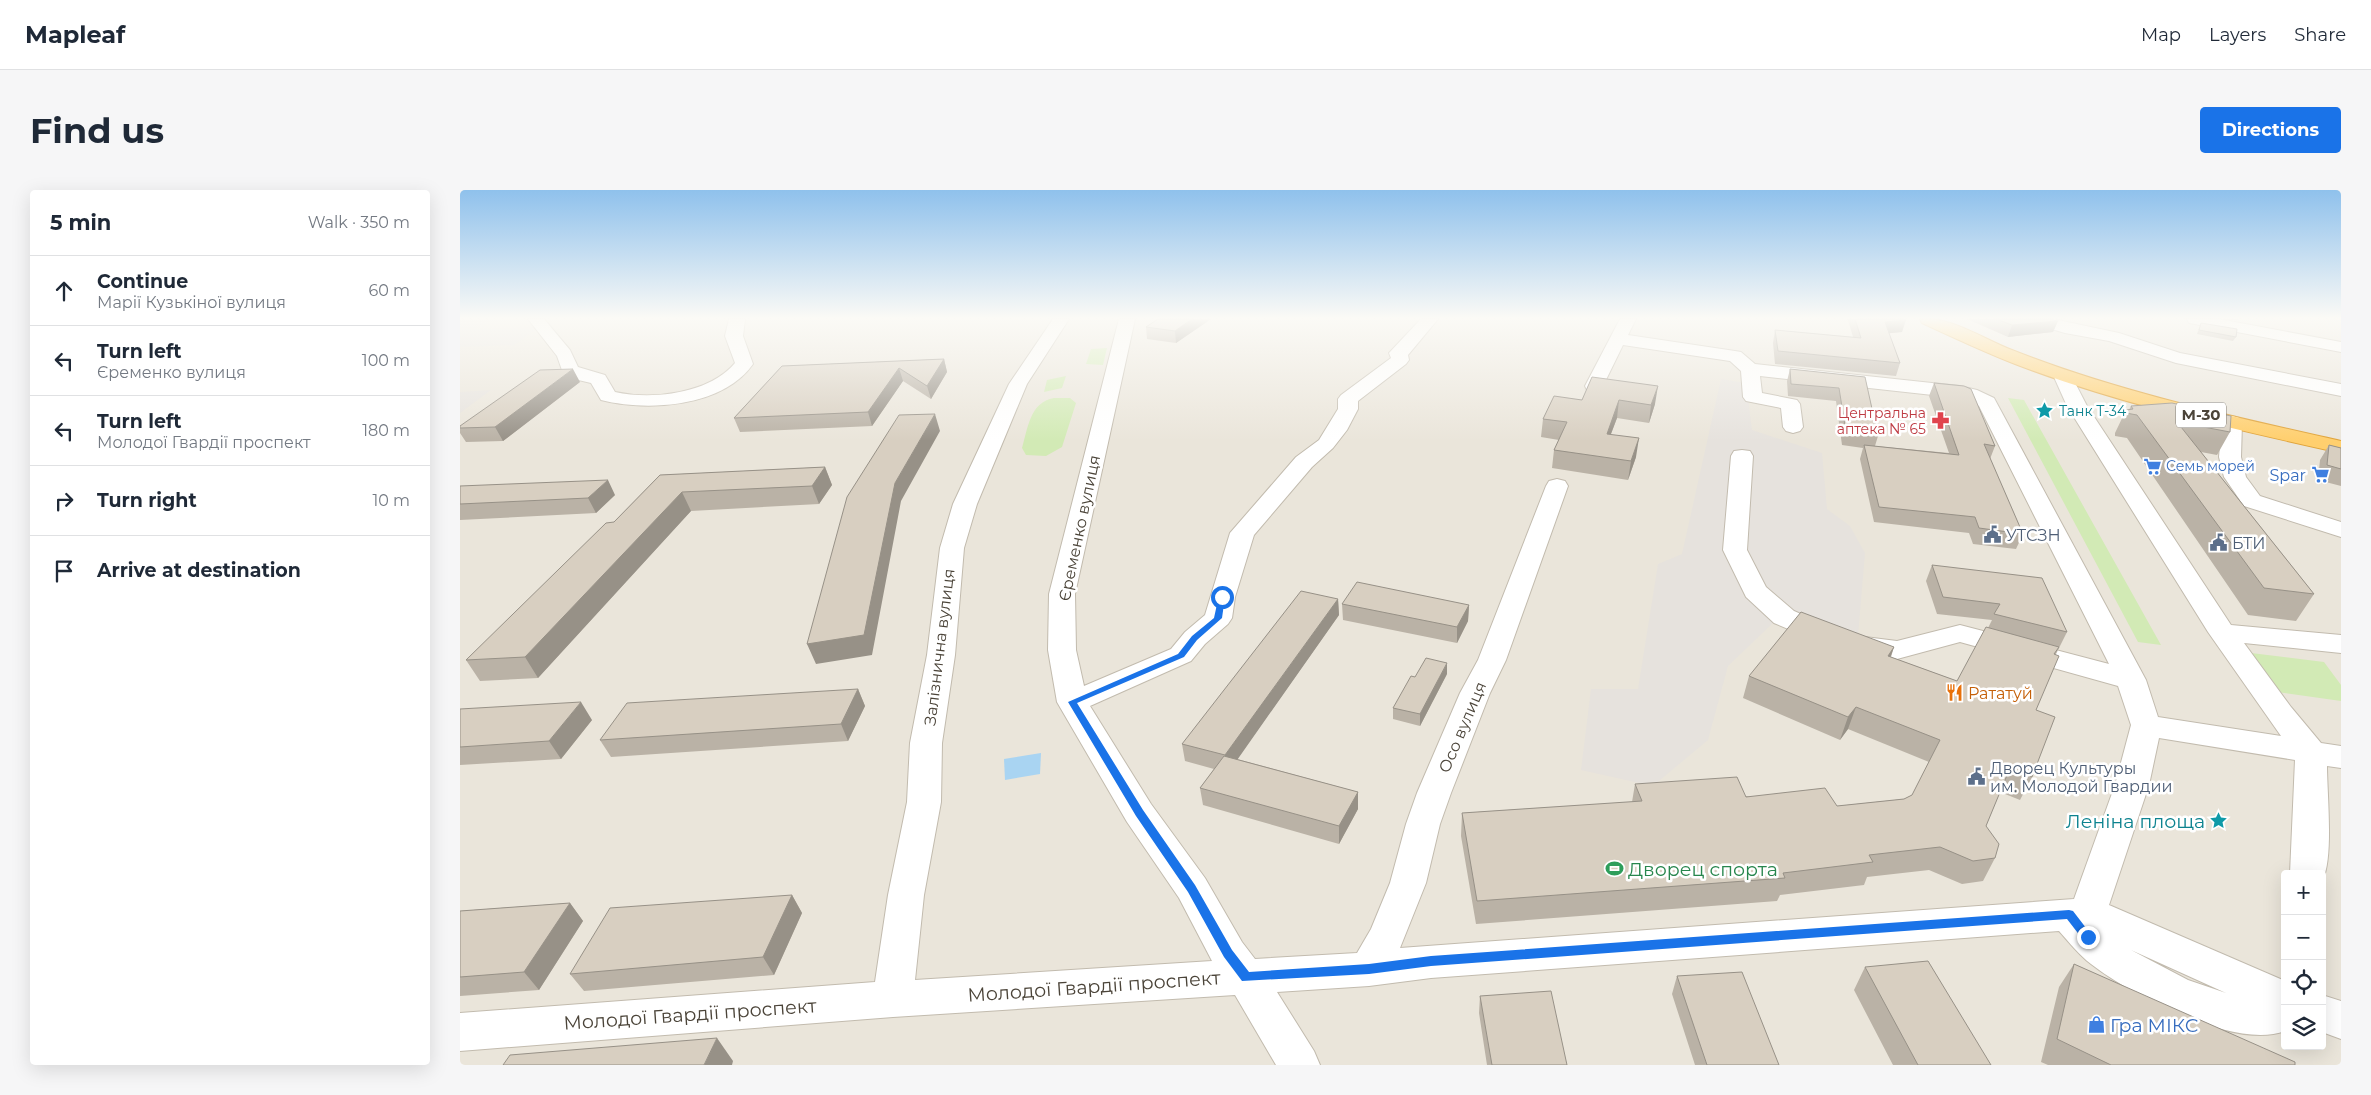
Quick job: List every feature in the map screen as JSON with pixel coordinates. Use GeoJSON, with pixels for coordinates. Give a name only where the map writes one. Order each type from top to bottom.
{"type":"FeatureCollection","features":[{"type":"Feature","properties":{"kind":"highway","name":"М-30"},"geometry":{"type":"LineString","coordinates":[[2017,360],[2062,376],[2146,401],[2341,447]]}},
{"type":"Feature","properties":{"kind":"street"},"geometry":{"type":"LineString","coordinates":[[568,360],[569,369],[576,374],[598,379],[608,396],[633,401],[680,397],[724,382],[740,372],[744,364],[743,360]]}},
{"type":"Feature","properties":{"kind":"street","name":"Залізнична вулиця"},"geometry":{"type":"LineString","coordinates":[[893,999],[906,895],[924,802],[926,743],[941,655],[952,548],[964,504],[1018,384],[1034,360]]}},
{"type":"Feature","properties":{"kind":"street","name":"Єременко вулиця"},"geometry":{"type":"LineString","coordinates":[[1117,360],[1062,594],[1062,650],[1072,702],[1140,813],[1192,888],[1228,954],[1246,977],[1299,1065]]}},
{"type":"Feature","properties":{"kind":"street"},"geometry":{"type":"LineString","coordinates":[[1072,702],[1181,655],[1194,638],[1218,618],[1222,597],[1242,533],[1304,462],[1326,444],[1348,409],[1348,399],[1400,360]]}},
{"type":"Feature","properties":{"kind":"street"},"geometry":{"type":"LineString","coordinates":[[1594,386],[1606,360]]}},
{"type":"Feature","properties":{"kind":"street"},"geometry":{"type":"LineString","coordinates":[[1739,360],[1750,369],[1960,392],[1970,394],[1986,402],[2131,680],[2146,725],[2132,785],[2078,914],[2088,937],[2103,951],[2126,967],[2164,988],[2200,1003],[2238,1014],[2266,1018],[2278,1015],[2281,1011]]}},
{"type":"Feature","properties":{"kind":"street"},"geometry":{"type":"LineString","coordinates":[[2185,360],[2341,390]]}},
{"type":"Feature","properties":{"kind":"street"},"geometry":{"type":"LineString","coordinates":[[1750,369],[1753,397],[1790,404],[1793,427]]}},
{"type":"Feature","properties":{"kind":"street"},"geometry":{"type":"LineString","coordinates":[[2062,376],[2077,406],[2222,632],[2280,714],[2326,755]]}},
{"type":"Feature","properties":{"kind":"street"},"geometry":{"type":"LineString","coordinates":[[2232,422],[2230,458],[2235,477],[2252,501],[2341,530]]}},
{"type":"Feature","properties":{"kind":"street"},"geometry":{"type":"LineString","coordinates":[[1742,456],[1735,550],[1755,591],[1784,618],[1843,643],[1897,650],[1960,633],[2131,680]]}},
{"type":"Feature","properties":{"kind":"street","name":"Осо вулиця"},"geometry":{"type":"LineString","coordinates":[[1369,969],[1395,918],[1408,883],[1423,824],[1434,793],[1475,693],[1492,660],[1557,486]]}},
{"type":"Feature","properties":{"kind":"street"},"geometry":{"type":"LineString","coordinates":[[2222,632],[2341,644]]}},
{"type":"Feature","properties":{"kind":"street"},"geometry":{"type":"LineString","coordinates":[[2146,725],[2326,755]]}},
{"type":"Feature","properties":{"kind":"street"},"geometry":{"type":"LineString","coordinates":[[2308,870],[2326,755]]}},
{"type":"Feature","properties":{"kind":"street"},"geometry":{"type":"LineString","coordinates":[[2078,914],[2281,998]]}},
{"type":"Feature","properties":{"kind":"street","name":"Молодої Гвардії проспект"},"geometry":{"type":"LineString","coordinates":[[460,1032],[893,999],[1369,969],[1431,961],[2078,914]]}},
{"type":"Feature","properties":{"kind":"street"},"geometry":{"type":"LineString","coordinates":[[2326,1014],[2341,1020]]}},
{"type":"Feature","properties":{"kind":"shaded area"},"geometry":{"type":"Polygon","coordinates":[[[460,360],[2341,360],[2341,1065],[460,1065],[460,360]]]}},
{"type":"Feature","properties":{"kind":"shaded area"},"geometry":{"type":"Polygon","coordinates":[[[1721,379],[1746,383],[1752,430],[1822,453],[1827,509],[1850,526],[1865,553],[1858,636],[1773,623],[1728,666],[1708,740],[1653,786],[1581,770],[1591,689],[1638,689],[1658,564],[1682,554],[1721,379]]]}},
{"type":"Feature","properties":{"kind":"shaded area"},"geometry":{"type":"Polygon","coordinates":[[[491,390],[460,413],[460,392],[491,390]]]}},
{"type":"Feature","properties":{"kind":"green space"},"geometry":{"type":"Polygon","coordinates":[[[1087,360],[1104,360],[1103,365],[1086,364],[1087,360]]]}},
{"type":"Feature","properties":{"kind":"green space"},"geometry":{"type":"Polygon","coordinates":[[[1066,376],[1062,388],[1044,392],[1047,380],[1066,376]]]}},
{"type":"Feature","properties":{"kind":"green space"},"geometry":{"type":"Polygon","coordinates":[[[1070,398],[1076,403],[1062,447],[1046,456],[1026,455],[1022,448],[1031,417],[1035,410],[1046,400],[1070,398]]]}},
{"type":"Feature","properties":{"kind":"green space"},"geometry":{"type":"Polygon","coordinates":[[[2008,398],[2024,400],[2161,645],[2138,642],[2008,398]]]}},
{"type":"Feature","properties":{"kind":"green space"},"geometry":{"type":"Polygon","coordinates":[[[2251,653],[2324,662],[2341,685],[2341,701],[2277,692],[2251,653]]]}},
{"type":"Feature","properties":{"kind":"water"},"geometry":{"type":"Polygon","coordinates":[[[1041,753],[1040,774],[1005,780],[1004,759],[1041,753]]]}},
{"type":"Feature","properties":{"kind":"building"},"geometry":{"type":"Polygon","coordinates":[[[943,360],[927,386],[899,368],[868,412],[734,418],[782,366],[943,360]]]}},
{"type":"Feature","properties":{"kind":"building"},"geometry":{"type":"Polygon","coordinates":[[[1868,360],[1899,360],[1900,363],[1868,360]]]}},
{"type":"Feature","properties":{"kind":"building"},"geometry":{"type":"Polygon","coordinates":[[[573,369],[495,427],[460,428],[460,426],[540,370],[573,369]]]}},
{"type":"Feature","properties":{"kind":"building"},"geometry":{"type":"Polygon","coordinates":[[[1790,369],[1865,377],[1878,436],[1846,432],[1839,388],[1791,384],[1790,369]]]}},
{"type":"Feature","properties":{"kind":"building"},"geometry":{"type":"Polygon","coordinates":[[[1592,377],[1658,386],[1651,405],[1619,400],[1607,434],[1639,438],[1631,461],[1554,450],[1567,422],[1543,419],[1554,396],[1582,400],[1592,377]]]}},
{"type":"Feature","properties":{"kind":"building"},"geometry":{"type":"Polygon","coordinates":[[[1934,383],[1964,386],[1971,389],[1995,446],[1984,444],[2023,534],[1979,528],[1975,517],[1879,507],[1864,445],[1959,455],[1934,383]]]}},
{"type":"Feature","properties":{"kind":"building"},"geometry":{"type":"Polygon","coordinates":[[[2172,403],[2231,416],[2230,432],[2177,422],[2314,594],[2264,588],[2137,415],[2126,413],[2126,410],[2133,409],[2131,406],[2172,403]]]}},
{"type":"Feature","properties":{"kind":"building"},"geometry":{"type":"Polygon","coordinates":[[[935,414],[895,483],[864,635],[807,644],[847,497],[899,415],[935,414]]]}},
{"type":"Feature","properties":{"kind":"building"},"geometry":{"type":"Polygon","coordinates":[[[2329,445],[2341,448],[2341,469],[2327,465],[2329,445]]]}},
{"type":"Feature","properties":{"kind":"building"},"geometry":{"type":"Polygon","coordinates":[[[825,467],[812,486],[682,492],[525,657],[466,660],[606,523],[614,522],[660,475],[825,467]]]}},
{"type":"Feature","properties":{"kind":"building"},"geometry":{"type":"Polygon","coordinates":[[[608,480],[588,498],[460,504],[460,486],[608,480]]]}},
{"type":"Feature","properties":{"kind":"building"},"geometry":{"type":"Polygon","coordinates":[[[1932,565],[2042,578],[2067,632],[1994,614],[2000,604],[1943,597],[1932,565]]]}},
{"type":"Feature","properties":{"kind":"building"},"geometry":{"type":"Polygon","coordinates":[[[1357,582],[1469,605],[1457,627],[1342,604],[1357,582]]]}},
{"type":"Feature","properties":{"kind":"building"},"geometry":{"type":"Polygon","coordinates":[[[1301,591],[1338,599],[1225,755],[1182,744],[1301,591]]]}},
{"type":"Feature","properties":{"kind":"building"},"geometry":{"type":"Polygon","coordinates":[[[1801,612],[1894,647],[1888,656],[1957,681],[1986,627],[2059,647],[2054,654],[2059,656],[2036,710],[2055,717],[2032,777],[2010,768],[1986,826],[1999,844],[1995,858],[1973,861],[1940,847],[1869,855],[1873,862],[1783,873],[1785,878],[1477,901],[1462,813],[1642,801],[1635,784],[1737,777],[1746,797],[1825,788],[1837,806],[1904,799],[1912,795],[1940,740],[1856,707],[1848,717],[1749,676],[1801,612]]]}},
{"type":"Feature","properties":{"kind":"building"},"geometry":{"type":"Polygon","coordinates":[[[1426,658],[1447,663],[1420,714],[1393,708],[1411,676],[1415,677],[1426,658]]]}},
{"type":"Feature","properties":{"kind":"building"},"geometry":{"type":"Polygon","coordinates":[[[858,689],[841,724],[600,740],[627,703],[858,689]]]}},
{"type":"Feature","properties":{"kind":"building"},"geometry":{"type":"Polygon","coordinates":[[[581,702],[549,741],[460,747],[460,709],[581,702]]]}},
{"type":"Feature","properties":{"kind":"building"},"geometry":{"type":"Polygon","coordinates":[[[1224,756],[1358,792],[1339,826],[1200,788],[1224,756]]]}},
{"type":"Feature","properties":{"kind":"building"},"geometry":{"type":"Polygon","coordinates":[[[792,895],[763,957],[570,974],[610,908],[792,895]]]}},
{"type":"Feature","properties":{"kind":"building"},"geometry":{"type":"Polygon","coordinates":[[[570,903],[524,972],[460,977],[460,911],[570,903]]]}},
{"type":"Feature","properties":{"kind":"building"},"geometry":{"type":"Polygon","coordinates":[[[1928,961],[1991,1065],[1918,1065],[1865,967],[1928,961]]]}},
{"type":"Feature","properties":{"kind":"building"},"geometry":{"type":"Polygon","coordinates":[[[2074,964],[2295,1062],[2295,1065],[2111,1065],[2057,1039],[2074,964]]]}},
{"type":"Feature","properties":{"kind":"building"},"geometry":{"type":"Polygon","coordinates":[[[1742,972],[1779,1065],[1707,1065],[1677,976],[1742,972]]]}},
{"type":"Feature","properties":{"kind":"building"},"geometry":{"type":"Polygon","coordinates":[[[1551,991],[1567,1065],[1492,1065],[1480,996],[1551,991]]]}},
{"type":"Feature","properties":{"kind":"building"},"geometry":{"type":"Polygon","coordinates":[[[717,1038],[704,1065],[503,1065],[510,1055],[717,1038]]]}},
{"type":"Feature","properties":{"kind":"place","name":"Танк Т-34"},"geometry":{"type":"Point","coordinates":[2045,411]}},
{"type":"Feature","properties":{"kind":"place","name":"Центральна аптека № 65"},"geometry":{"type":"Point","coordinates":[1940,421]}},
{"type":"Feature","properties":{"kind":"place","name":"Семь морей"},"geometry":{"type":"Point","coordinates":[2152,466]}},
{"type":"Feature","properties":{"kind":"place","name":"Spar"},"geometry":{"type":"Point","coordinates":[2320,475]}},
{"type":"Feature","properties":{"kind":"place","name":"УТСЗН"},"geometry":{"type":"Point","coordinates":[1992,535]}},
{"type":"Feature","properties":{"kind":"place","name":"БТИ"},"geometry":{"type":"Point","coordinates":[2218,543]}},
{"type":"Feature","properties":{"kind":"place","name":"Рататуй"},"geometry":{"type":"Point","coordinates":[1954,693]}},
{"type":"Feature","properties":{"kind":"place","name":"Дворец Культуры им. Молодой Гвардии"},"geometry":{"type":"Point","coordinates":[1976,777]}},
{"type":"Feature","properties":{"kind":"place","name":"Леніна площа"},"geometry":{"type":"Point","coordinates":[2219,821]}},
{"type":"Feature","properties":{"kind":"place","name":"Дворец спорта"},"geometry":{"type":"Point","coordinates":[1614,869]}},
{"type":"Feature","properties":{"kind":"place","name":"Гра МІКС"},"geometry":{"type":"Point","coordinates":[2096,1025]}},
{"type":"Feature","properties":{"kind":"route"},"geometry":{"type":"LineString","coordinates":[[1222,597],[1218,618],[1194,638],[1181,655],[1072,702],[1140,813],[1192,888],[1228,954],[1246,977],[1369,969],[1431,961],[2069,914],[2088,937]]}}]}
